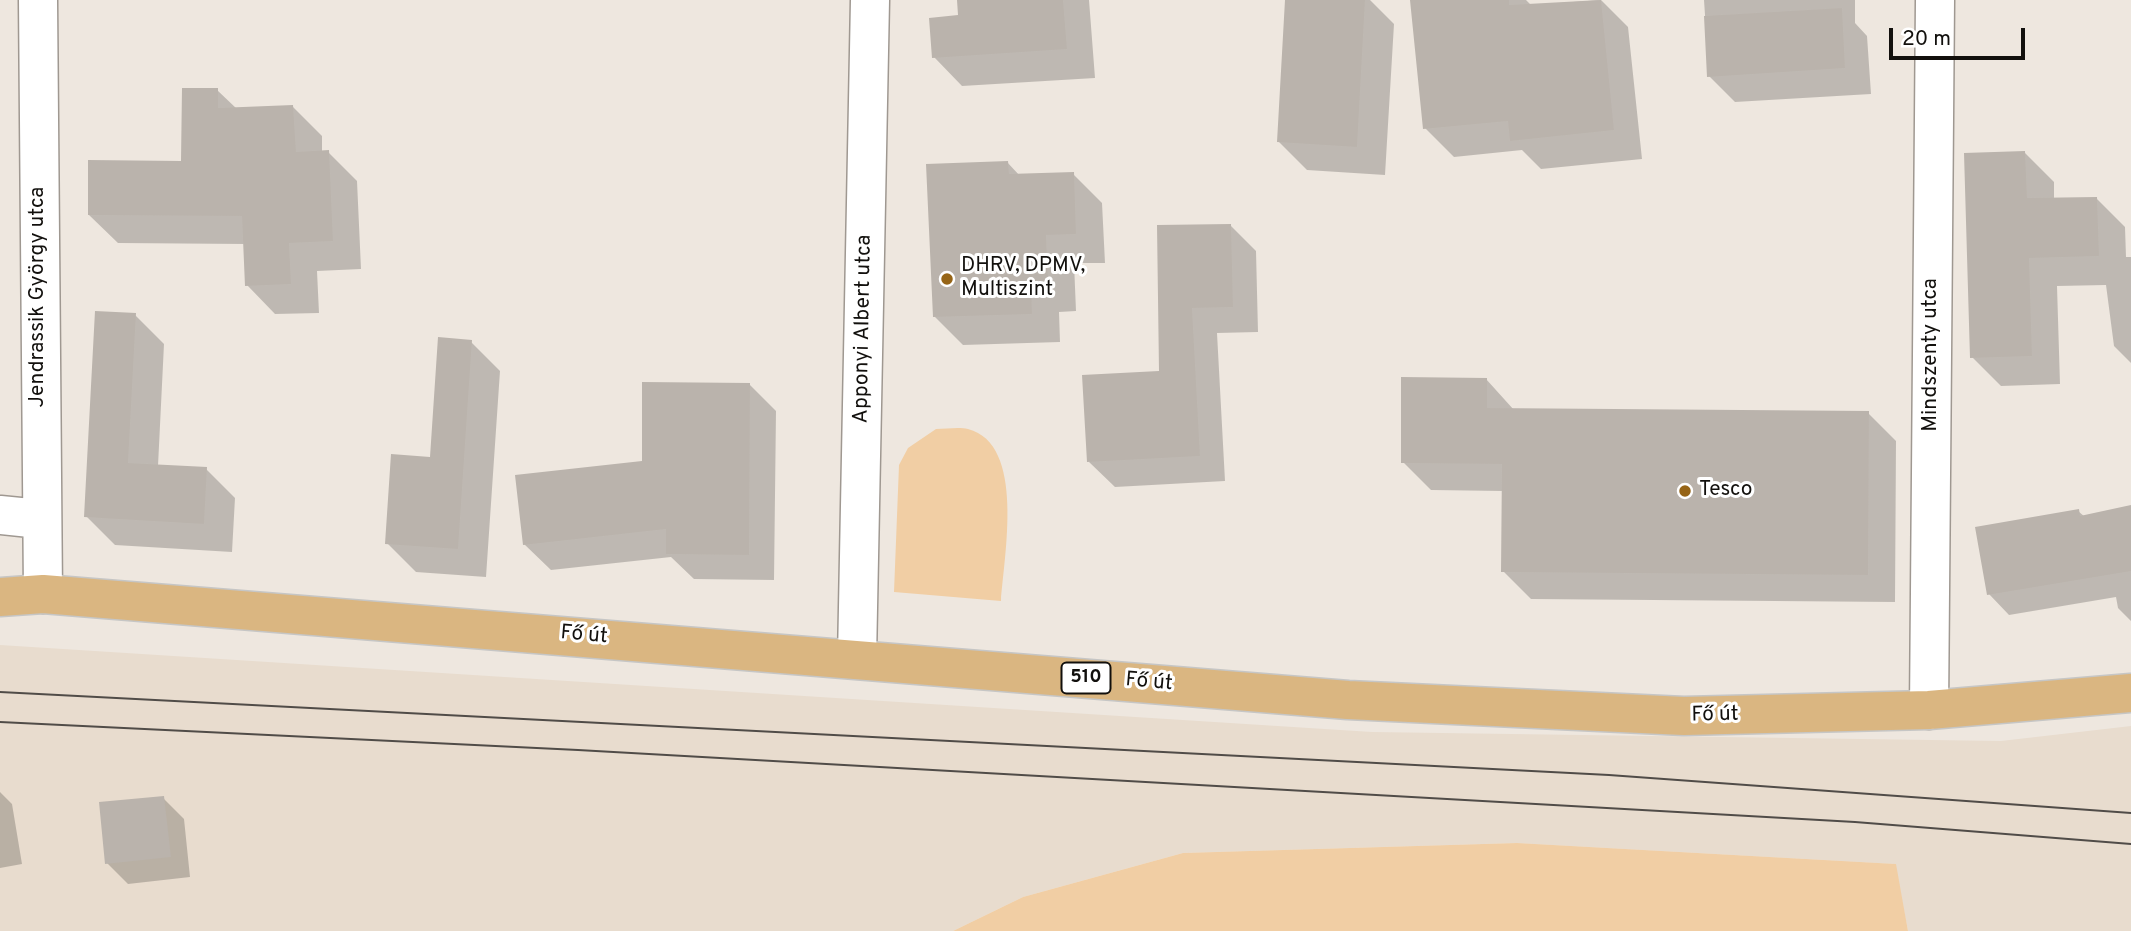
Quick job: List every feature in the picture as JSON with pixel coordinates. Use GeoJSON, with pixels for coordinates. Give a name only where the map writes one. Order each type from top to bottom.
{"type":"FeatureCollection","features":[{"type":"Feature","properties":{"kind":"main road","name":"Fő út"},"geometry":{"type":"LineString","coordinates":[[0,583],[43,594]]}},
{"type":"Feature","properties":{"kind":"main road","name":"Fő út"},"geometry":{"type":"LineString","coordinates":[[0,597],[43,594],[858,658],[1349,700],[1684,716],[1929,710],[2131,693]]}},
{"type":"Feature","properties":{"kind":"street","name":"Jendrassik György utca"},"geometry":{"type":"LineString","coordinates":[[38,0],[40,519],[43,594]]}},
{"type":"Feature","properties":{"kind":"street","name":"Apponyi Albert utca"},"geometry":{"type":"LineString","coordinates":[[858,658],[870,0]]}},
{"type":"Feature","properties":{"kind":"street","name":"Mindszenty utca"},"geometry":{"type":"LineString","coordinates":[[1929,710],[1935,0]]}},
{"type":"Feature","properties":{"kind":"street"},"geometry":{"type":"LineString","coordinates":[[0,515],[40,519]]}},
{"type":"Feature","properties":{"kind":"shaded area"},"geometry":{"type":"Polygon","coordinates":[[[936,429],[968,429],[986,439],[998,456],[1005,478],[1007,504],[1001,601],[894,592],[899,465],[908,448],[936,429]]]}},
{"type":"Feature","properties":{"kind":"shaded area"},"geometry":{"type":"Polygon","coordinates":[[[0,645],[1372,732],[2001,741],[2131,726],[2131,931],[1908,931],[1895,864],[1517,843],[1183,853],[1023,897],[953,931],[0,931],[0,645]]]}},
{"type":"Feature","properties":{"kind":"shaded area"},"geometry":{"type":"Polygon","coordinates":[[[1517,843],[1896,864],[1908,931],[953,931],[1023,897],[1183,853],[1517,843]]]}},
{"type":"Feature","properties":{"kind":"building"},"geometry":{"type":"Polygon","coordinates":[[[957,0],[1063,0],[1067,49],[932,58],[929,18],[958,15],[957,0]]]}},
{"type":"Feature","properties":{"kind":"building"},"geometry":{"type":"Polygon","coordinates":[[[1285,0],[1365,0],[1357,147],[1277,142],[1285,0]]]}},
{"type":"Feature","properties":{"kind":"building"},"geometry":{"type":"Polygon","coordinates":[[[1410,0],[1509,0],[1509,5],[1601,0],[1614,130],[1510,141],[1508,121],[1423,129],[1410,0]]]}},
{"type":"Feature","properties":{"kind":"building"},"geometry":{"type":"Polygon","coordinates":[[[1842,8],[1845,68],[1707,77],[1704,16],[1842,8]]]}},
{"type":"Feature","properties":{"kind":"building"},"geometry":{"type":"Polygon","coordinates":[[[182,88],[218,88],[218,108],[293,105],[296,152],[329,150],[333,241],[289,243],[291,284],[245,286],[242,216],[88,215],[88,160],[181,161],[182,88]]]}},
{"type":"Feature","properties":{"kind":"building"},"geometry":{"type":"Polygon","coordinates":[[[2025,151],[2027,198],[2097,197],[2099,256],[2029,258],[2032,356],[1970,358],[1964,153],[2025,151]]]}},
{"type":"Feature","properties":{"kind":"building"},"geometry":{"type":"Polygon","coordinates":[[[1008,161],[1009,174],[1074,172],[1076,234],[1046,235],[1048,283],[1031,284],[1032,314],[933,317],[926,164],[1008,161]]]}},
{"type":"Feature","properties":{"kind":"building"},"geometry":{"type":"Polygon","coordinates":[[[1231,224],[1233,307],[1192,308],[1200,456],[1087,462],[1082,375],[1159,371],[1157,225],[1231,224]]]}},
{"type":"Feature","properties":{"kind":"building"},"geometry":{"type":"Polygon","coordinates":[[[95,311],[136,313],[128,463],[207,467],[204,524],[84,517],[95,311]]]}},
{"type":"Feature","properties":{"kind":"building"},"geometry":{"type":"Polygon","coordinates":[[[438,337],[472,340],[458,549],[385,544],[391,454],[430,457],[438,337]]]}},
{"type":"Feature","properties":{"kind":"building","name":"Tesco"},"geometry":{"type":"Polygon","coordinates":[[[1401,377],[1487,378],[1487,408],[1869,411],[1868,575],[1501,572],[1502,464],[1401,463],[1401,377]]]}},
{"type":"Feature","properties":{"kind":"building"},"geometry":{"type":"Polygon","coordinates":[[[642,382],[750,383],[749,555],[666,554],[666,529],[523,545],[515,475],[642,461],[642,382]]]}},
{"type":"Feature","properties":{"kind":"building"},"geometry":{"type":"Polygon","coordinates":[[[2131,505],[2131,571],[1987,595],[1975,527],[2079,509],[2080,516],[2131,505]]]}},
{"type":"Feature","properties":{"kind":"building"},"geometry":{"type":"Polygon","coordinates":[[[164,796],[171,857],[105,864],[99,802],[164,796]]]}},
{"type":"Feature","properties":{"kind":"tram line"},"geometry":{"type":"LineString","coordinates":[[0,692],[1609,775],[2131,813]]}},
{"type":"Feature","properties":{"kind":"tram line"},"geometry":{"type":"LineString","coordinates":[[0,722],[578,750],[1855,822],[2131,844]]}},
{"type":"Feature","properties":{"kind":"place","name":"DHRV, DPMV, Multiszint"},"geometry":{"type":"Point","coordinates":[947,279]}},
{"type":"Feature","properties":{"kind":"place","name":"Tesco"},"geometry":{"type":"Point","coordinates":[1685,491]}}]}
